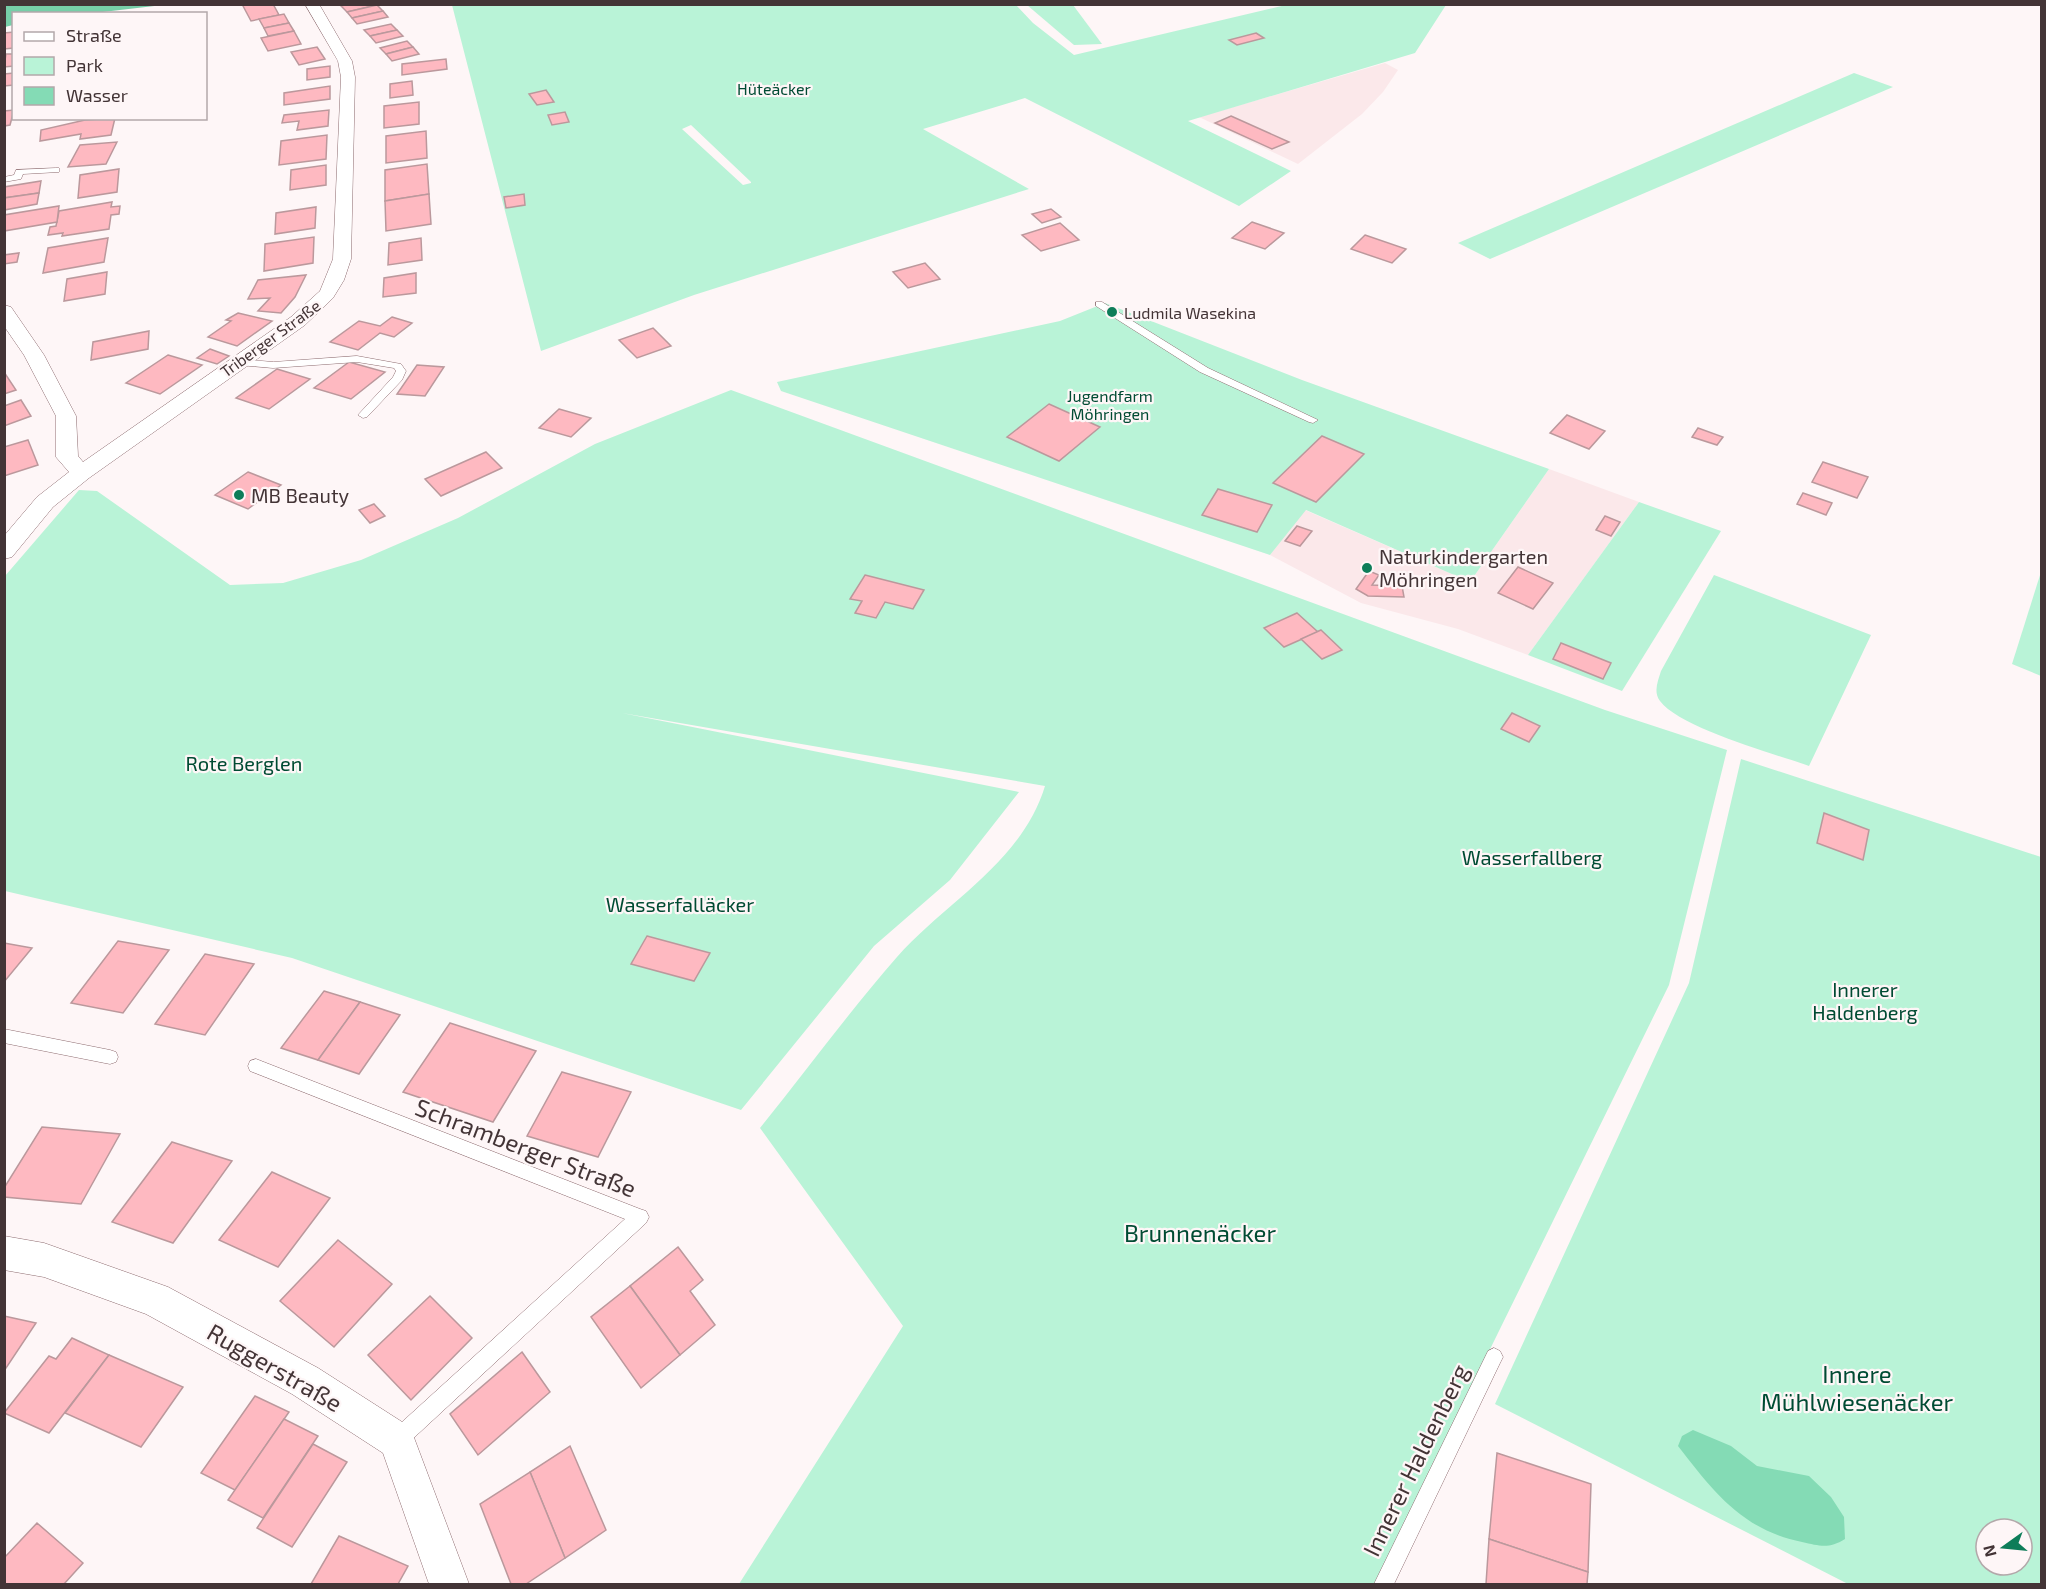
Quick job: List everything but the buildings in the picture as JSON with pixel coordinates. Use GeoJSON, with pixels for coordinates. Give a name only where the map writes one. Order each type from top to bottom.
{"type":"FeatureCollection","features":[{"type":"Feature","properties":{"kind":"street","name":"Triberger Straße"},"geometry":{"type":"LineString","coordinates":[[4,552],[45,502],[81,473],[298,321],[321,302],[335,284],[342,259],[348,77],[345,61],[312,4]]}},
{"type":"Feature","properties":{"kind":"street"},"geometry":{"type":"LineString","coordinates":[[4,310],[33,354],[66,416],[67,456],[81,473]]}},
{"type":"Feature","properties":{"kind":"street","name":"Ruggerstraße"},"geometry":{"type":"LineString","coordinates":[[4,1253],[44,1260],[155,1300],[305,1381],[397,1440]]}},
{"type":"Feature","properties":{"kind":"street"},"geometry":{"type":"LineString","coordinates":[[397,1440],[449,1584]]}},
{"type":"Feature","properties":{"kind":"lane"},"geometry":{"type":"LineString","coordinates":[[4,180],[18,177],[19,172],[56,170]]}},
{"type":"Feature","properties":{"kind":"lane"},"geometry":{"type":"LineString","coordinates":[[1099,304],[1204,370],[1313,420]]}},
{"type":"Feature","properties":{"kind":"lane"},"geometry":{"type":"LineString","coordinates":[[238,362],[273,365],[357,359],[399,366],[401,371],[398,378],[363,415]]}},
{"type":"Feature","properties":{"kind":"lane"},"geometry":{"type":"LineString","coordinates":[[4,1036],[111,1057]]}},
{"type":"Feature","properties":{"kind":"lane","name":"Schramberger Straße"},"geometry":{"type":"LineString","coordinates":[[256,1066],[640,1217],[397,1440]]}},
{"type":"Feature","properties":{"kind":"lane","name":"Innerer Haldenberg"},"geometry":{"type":"LineString","coordinates":[[1384,1584],[1494,1357]]}},
{"type":"Feature","properties":{"kind":"shaded area"},"geometry":{"type":"Polygon","coordinates":[[[5,4],[163,4],[103,12],[12,12],[12,25],[5,27],[5,4]]]}},
{"type":"Feature","properties":{"kind":"shaded area"},"geometry":{"type":"Polygon","coordinates":[[[1385,63],[1398,70],[1383,92],[1362,114],[1298,164],[1199,117],[1385,63]]]}},
{"type":"Feature","properties":{"kind":"shaded area","name":"Naturkindergarten Möhringen"},"geometry":{"type":"Polygon","coordinates":[[[1549,469],[1639,502],[1528,655],[1458,629],[1361,603],[1270,555],[1305,510],[1470,582],[1549,469]]]}},
{"type":"Feature","properties":{"kind":"green space","name":"Hüteäcker"},"geometry":{"type":"Polygon","coordinates":[[[452,5],[1016,5],[1033,23],[1074,55],[1286,5],[1446,5],[1415,53],[1188,121],[1291,171],[1239,206],[1025,98],[923,129],[1029,189],[694,295],[541,351],[452,5]],[[691,125],[682,129],[743,185],[751,182],[691,125]]]}},
{"type":"Feature","properties":{"kind":"green space"},"geometry":{"type":"Polygon","coordinates":[[[1027,5],[1073,5],[1102,44],[1074,45],[1027,5]]]}},
{"type":"Feature","properties":{"kind":"green space"},"geometry":{"type":"Polygon","coordinates":[[[1854,73],[1893,87],[1490,259],[1458,243],[1854,73]]]}},
{"type":"Feature","properties":{"kind":"green space","name":"Jugendfarm Möhringen"},"geometry":{"type":"Polygon","coordinates":[[[1105,303],[1302,380],[1549,469],[1470,582],[1306,510],[1270,555],[781,391],[777,382],[1060,321],[1105,303]]]}},
{"type":"Feature","properties":{"kind":"green space"},"geometry":{"type":"Polygon","coordinates":[[[731,390],[1605,710],[1727,750],[1669,985],[1468,1394],[1381,1584],[739,1584],[903,1326],[760,1128],[897,957],[1001,859],[1019,837],[1034,813],[1045,786],[622,713],[1019,792],[950,880],[874,946],[741,1110],[292,958],[5,891],[5,576],[79,490],[97,491],[230,585],[283,583],[361,560],[458,518],[595,444],[731,390]]]}},
{"type":"Feature","properties":{"kind":"green space"},"geometry":{"type":"Polygon","coordinates":[[[1639,502],[1721,531],[1622,691],[1528,655],[1639,502]]]}},
{"type":"Feature","properties":{"kind":"green space"},"geometry":{"type":"Polygon","coordinates":[[[2041,572],[2041,676],[2012,664],[2041,572]]]}},
{"type":"Feature","properties":{"kind":"green space"},"geometry":{"type":"Polygon","coordinates":[[[1714,575],[1871,635],[1809,766],[1752,747],[1687,721],[1671,711],[1658,698],[1657,686],[1661,671],[1714,575]]]}},
{"type":"Feature","properties":{"kind":"green space","name":"Innere Mühlwiesenäcker"},"geometry":{"type":"Polygon","coordinates":[[[1741,759],[2041,857],[2041,1584],[1848,1584],[1495,1404],[1689,983],[1741,759]]]}},
{"type":"Feature","properties":{"kind":"water"},"geometry":{"type":"Polygon","coordinates":[[[1693,1430],[1731,1446],[1757,1466],[1809,1476],[1831,1497],[1844,1517],[1845,1539],[1824,1546],[1814,1545],[1781,1536],[1746,1518],[1717,1493],[1678,1446],[1682,1436],[1693,1430]]]}},
{"type":"Feature","properties":{"kind":"place","name":"Ludmila Wasekina"},"geometry":{"type":"Point","coordinates":[1112,312]}},
{"type":"Feature","properties":{"kind":"place","name":"MB Beauty"},"geometry":{"type":"Point","coordinates":[239,495]}},
{"type":"Feature","properties":{"kind":"place","name":"Naturkindergarten Möhringen"},"geometry":{"type":"Point","coordinates":[1367,568]}},
{"type":"Feature","properties":{"kind":"park label","name":"Rote Berglen"},"geometry":{"type":"Point","coordinates":[244,763]}},
{"type":"Feature","properties":{"kind":"park label","name":"Wasserfallberg"},"geometry":{"type":"Point","coordinates":[1532,857]}},
{"type":"Feature","properties":{"kind":"park label","name":"Wasserfalläcker"},"geometry":{"type":"Point","coordinates":[680,904]}},
{"type":"Feature","properties":{"kind":"park label","name":"Brunnenäcker"},"geometry":{"type":"Point","coordinates":[1200,1232]}}]}
